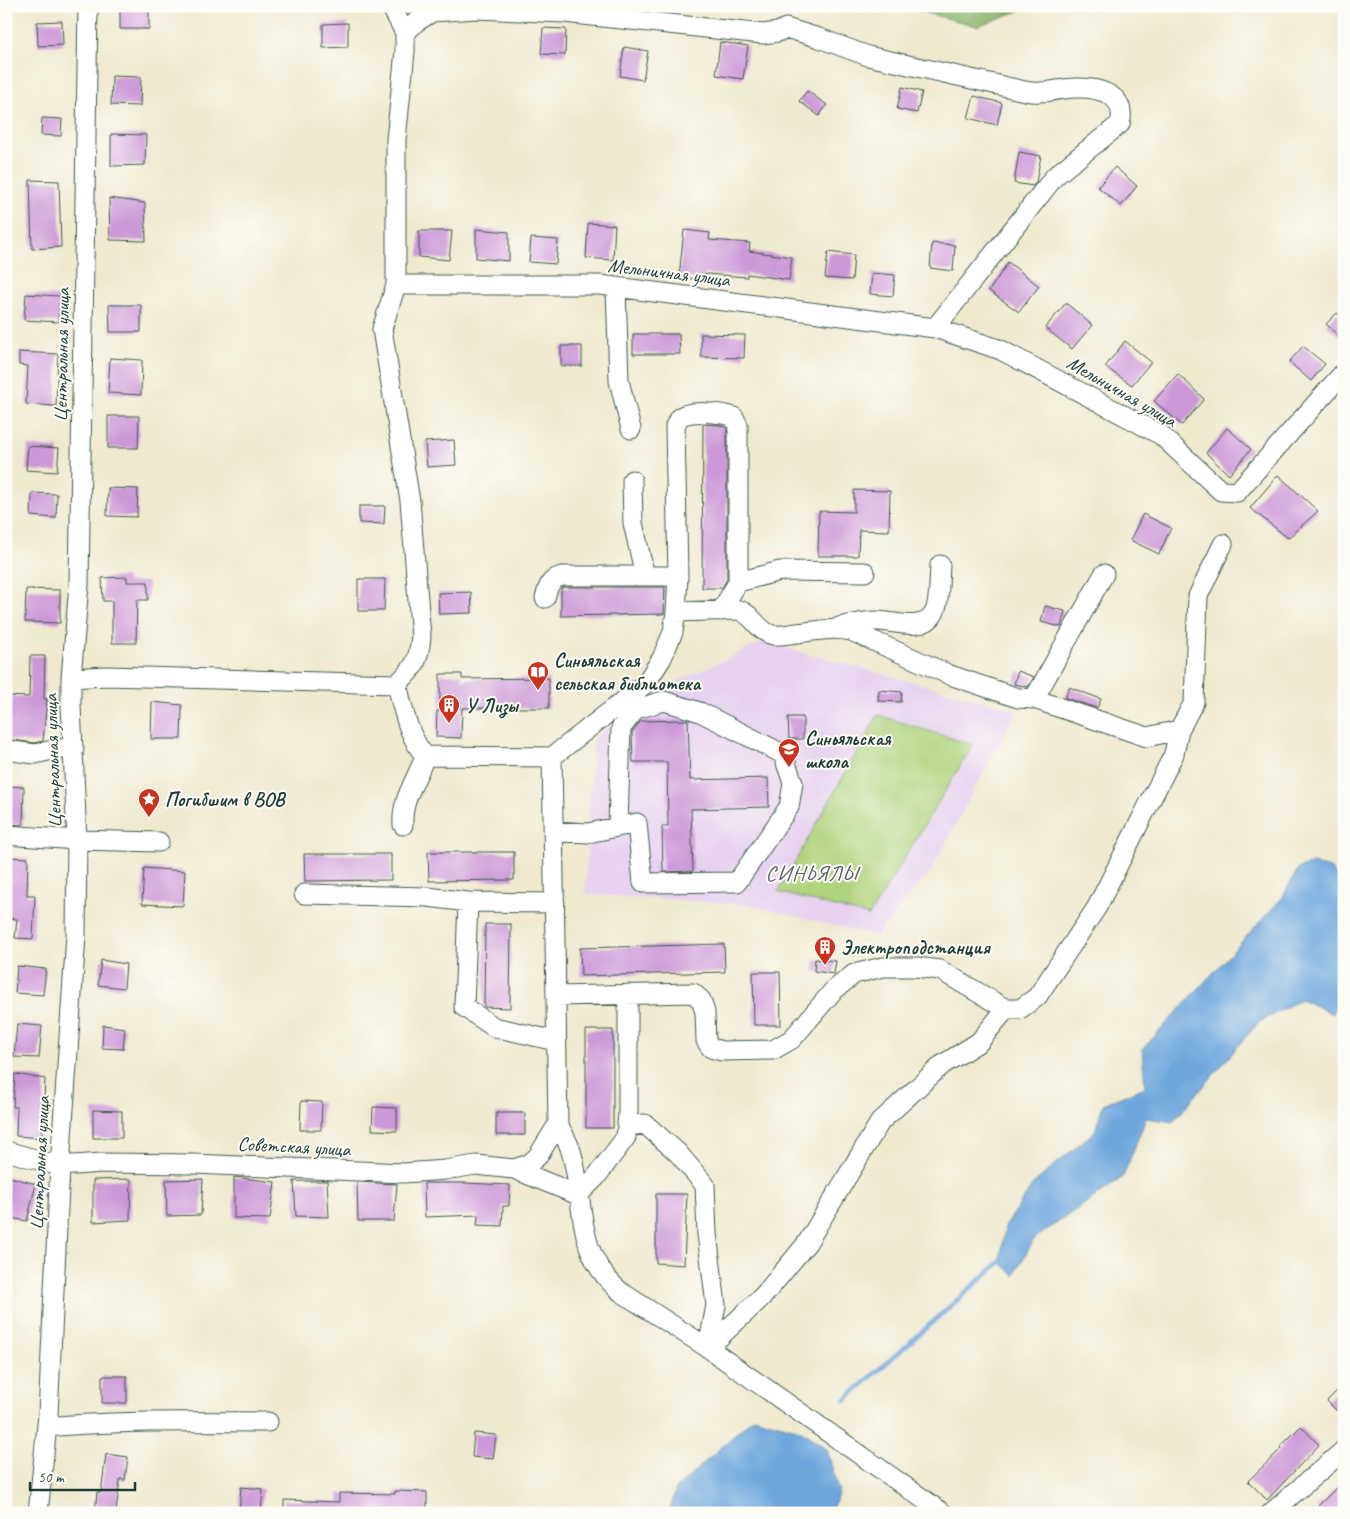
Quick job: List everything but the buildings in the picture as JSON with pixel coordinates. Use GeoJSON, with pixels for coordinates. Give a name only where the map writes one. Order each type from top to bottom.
{"type":"FeatureCollection","features":[{"type":"Feature","properties":{"kind":"street","name":"Центральная улица"},"geometry":{"type":"LineString","coordinates":[[38,1513],[47,1427],[60,1166],[76,936],[77,840],[71,678],[79,576],[88,6]]}},
{"type":"Feature","properties":{"kind":"street"},"geometry":{"type":"LineString","coordinates":[[71,678],[106,676],[397,684],[413,669],[419,657],[421,637],[410,500],[382,329],[396,285],[396,140],[405,51],[404,33],[391,6]]}},
{"type":"Feature","properties":{"kind":"street"},"geometry":{"type":"LineString","coordinates":[[404,33],[416,22],[432,12],[477,8],[564,13],[763,34],[778,32],[786,28],[868,56],[1025,91],[1039,92],[1076,88],[1104,92],[1115,98],[1121,105],[1123,114],[1120,124],[1110,134],[1055,176],[935,328]]}},
{"type":"Feature","properties":{"kind":"street","name":"Мельничная улица"},"geometry":{"type":"LineString","coordinates":[[396,285],[600,285],[935,328],[1001,350],[1161,435],[1222,491],[1237,492],[1344,372]]}},
{"type":"Feature","properties":{"kind":"street"},"geometry":{"type":"LineString","coordinates":[[616,288],[619,381],[631,429]]}},
{"type":"Feature","properties":{"kind":"street"},"geometry":{"type":"LineString","coordinates":[[397,684],[405,717],[418,748],[425,756],[552,758],[646,683],[662,658],[673,632],[678,576],[675,426],[679,418],[690,413],[727,414],[734,417],[738,425],[738,582],[722,611]]}},
{"type":"Feature","properties":{"kind":"street"},"geometry":{"type":"LineString","coordinates":[[632,480],[633,523],[645,576]]}},
{"type":"Feature","properties":{"kind":"street"},"geometry":{"type":"LineString","coordinates":[[556,996],[693,992],[701,1000],[705,1012],[706,1041],[711,1048],[722,1051],[773,1050],[792,1039],[834,991],[854,974],[883,968],[916,967],[940,970],[1006,1009],[1020,1009],[1037,997],[1097,907],[1174,754],[1179,730],[1194,702],[1198,596],[1223,544]]}},
{"type":"Feature","properties":{"kind":"street"},"geometry":{"type":"LineString","coordinates":[[676,612],[739,610],[745,612],[763,631],[773,635],[837,628],[860,622],[878,621],[916,624],[926,622],[934,615],[937,604],[940,565]]}},
{"type":"Feature","properties":{"kind":"street"},"geometry":{"type":"LineString","coordinates":[[738,582],[780,571],[865,572]]}},
{"type":"Feature","properties":{"kind":"street"},"geometry":{"type":"LineString","coordinates":[[1034,699],[1104,574]]}},
{"type":"Feature","properties":{"kind":"street"},"geometry":{"type":"LineString","coordinates":[[545,598],[549,583],[555,578],[562,576],[678,576]]}},
{"type":"Feature","properties":{"kind":"street"},"geometry":{"type":"LineString","coordinates":[[837,628],[851,631],[950,675],[1018,698],[1034,699],[1147,737],[1179,730]]}},
{"type":"Feature","properties":{"kind":"street"},"geometry":{"type":"LineString","coordinates":[[553,831],[588,833],[637,823],[643,883],[737,882],[789,807],[793,783],[783,754],[700,712],[664,701],[636,709],[620,728],[618,826]]}},
{"type":"Feature","properties":{"kind":"street"},"geometry":{"type":"LineString","coordinates":[[6,750],[35,754],[57,749],[74,749]]}},
{"type":"Feature","properties":{"kind":"street"},"geometry":{"type":"LineString","coordinates":[[402,825],[404,804],[425,756]]}},
{"type":"Feature","properties":{"kind":"street"},"geometry":{"type":"LineString","coordinates":[[552,758],[558,1124],[570,1146],[580,1212],[587,1241],[594,1258],[606,1278],[621,1292],[708,1348],[943,1513]]}},
{"type":"Feature","properties":{"kind":"street"},"geometry":{"type":"LineString","coordinates":[[6,835],[77,840],[159,842]]}},
{"type":"Feature","properties":{"kind":"street"},"geometry":{"type":"LineString","coordinates":[[304,894],[428,897],[468,902],[555,903]]}},
{"type":"Feature","properties":{"kind":"street"},"geometry":{"type":"LineString","coordinates":[[468,902],[464,1007],[494,1027],[556,1041]]}},
{"type":"Feature","properties":{"kind":"street"},"geometry":{"type":"LineString","coordinates":[[578,1195],[596,1177],[626,1137],[628,994]]}},
{"type":"Feature","properties":{"kind":"street"},"geometry":{"type":"LineString","coordinates":[[708,1348],[764,1295],[807,1243],[880,1122],[942,1065],[979,1042],[1006,1009]]}},
{"type":"Feature","properties":{"kind":"street"},"geometry":{"type":"LineString","coordinates":[[514,1169],[529,1164],[538,1156],[558,1124]]}},
{"type":"Feature","properties":{"kind":"street"},"geometry":{"type":"LineString","coordinates":[[627,1126],[645,1124],[678,1154],[705,1184],[707,1234],[716,1305],[708,1348]]}},
{"type":"Feature","properties":{"kind":"street","name":"Советская улица"},"geometry":{"type":"LineString","coordinates":[[6,1151],[60,1166],[102,1163],[194,1164],[404,1173],[445,1170],[476,1164],[514,1169],[578,1195]]}},
{"type":"Feature","properties":{"kind":"street"},"geometry":{"type":"LineString","coordinates":[[47,1427],[86,1423],[268,1422]]}},
{"type":"Feature","properties":{"kind":"street"},"geometry":{"type":"LineString","coordinates":[[1271,1513],[1344,1450]]}},
{"type":"Feature","properties":{"kind":"shaded area","name":"Синьяльская школа"},"geometry":{"type":"Polygon","coordinates":[[[763,642],[1017,710],[931,871],[876,936],[751,905],[585,894],[593,739],[650,694],[763,642]]]}},
{"type":"Feature","properties":{"kind":"green space"},"geometry":{"type":"Polygon","coordinates":[[[899,6],[1033,6],[977,26],[899,6]]]}},
{"type":"Feature","properties":{"kind":"green space"},"geometry":{"type":"Polygon","coordinates":[[[878,715],[973,745],[869,916],[778,892],[878,715]]]}},
{"type":"Feature","properties":{"kind":"water"},"geometry":{"type":"Polygon","coordinates":[[[1313,863],[1332,870],[1344,887],[1344,974],[1333,1014],[1301,999],[1258,1023],[1173,1122],[1146,1118],[1123,1177],[1034,1239],[1014,1276],[1000,1262],[1005,1227],[1034,1183],[1095,1131],[1103,1104],[1145,1087],[1142,1050],[1282,898],[1298,869],[1313,863]]]}},
{"type":"Feature","properties":{"kind":"water"},"geometry":{"type":"Polygon","coordinates":[[[754,1417],[800,1430],[827,1449],[839,1493],[830,1513],[669,1513],[676,1489],[754,1417]]]}},
{"type":"Feature","properties":{"kind":"waterway"},"geometry":{"type":"LineString","coordinates":[[845,1400],[1000,1262]]}},
{"type":"Feature","properties":{"kind":"place","name":"Синьяльская сельская библиотека"},"geometry":{"type":"Point","coordinates":[538,691]}},
{"type":"Feature","properties":{"kind":"place","name":"У Лизы"},"geometry":{"type":"Point","coordinates":[449,724]}},
{"type":"Feature","properties":{"kind":"place","name":"Синьяльская школа"},"geometry":{"type":"Point","coordinates":[789,768]}},
{"type":"Feature","properties":{"kind":"place","name":"Погибшим в ВОВ"},"geometry":{"type":"Point","coordinates":[149,818]}},
{"type":"Feature","properties":{"kind":"place","name":"Электроподстанция"},"geometry":{"type":"Point","coordinates":[825,966]}},
{"type":"Feature","properties":{"kind":"district","name":"СИНЬЯЛЫ"},"geometry":{"type":"Point","coordinates":[812,872]}}]}
